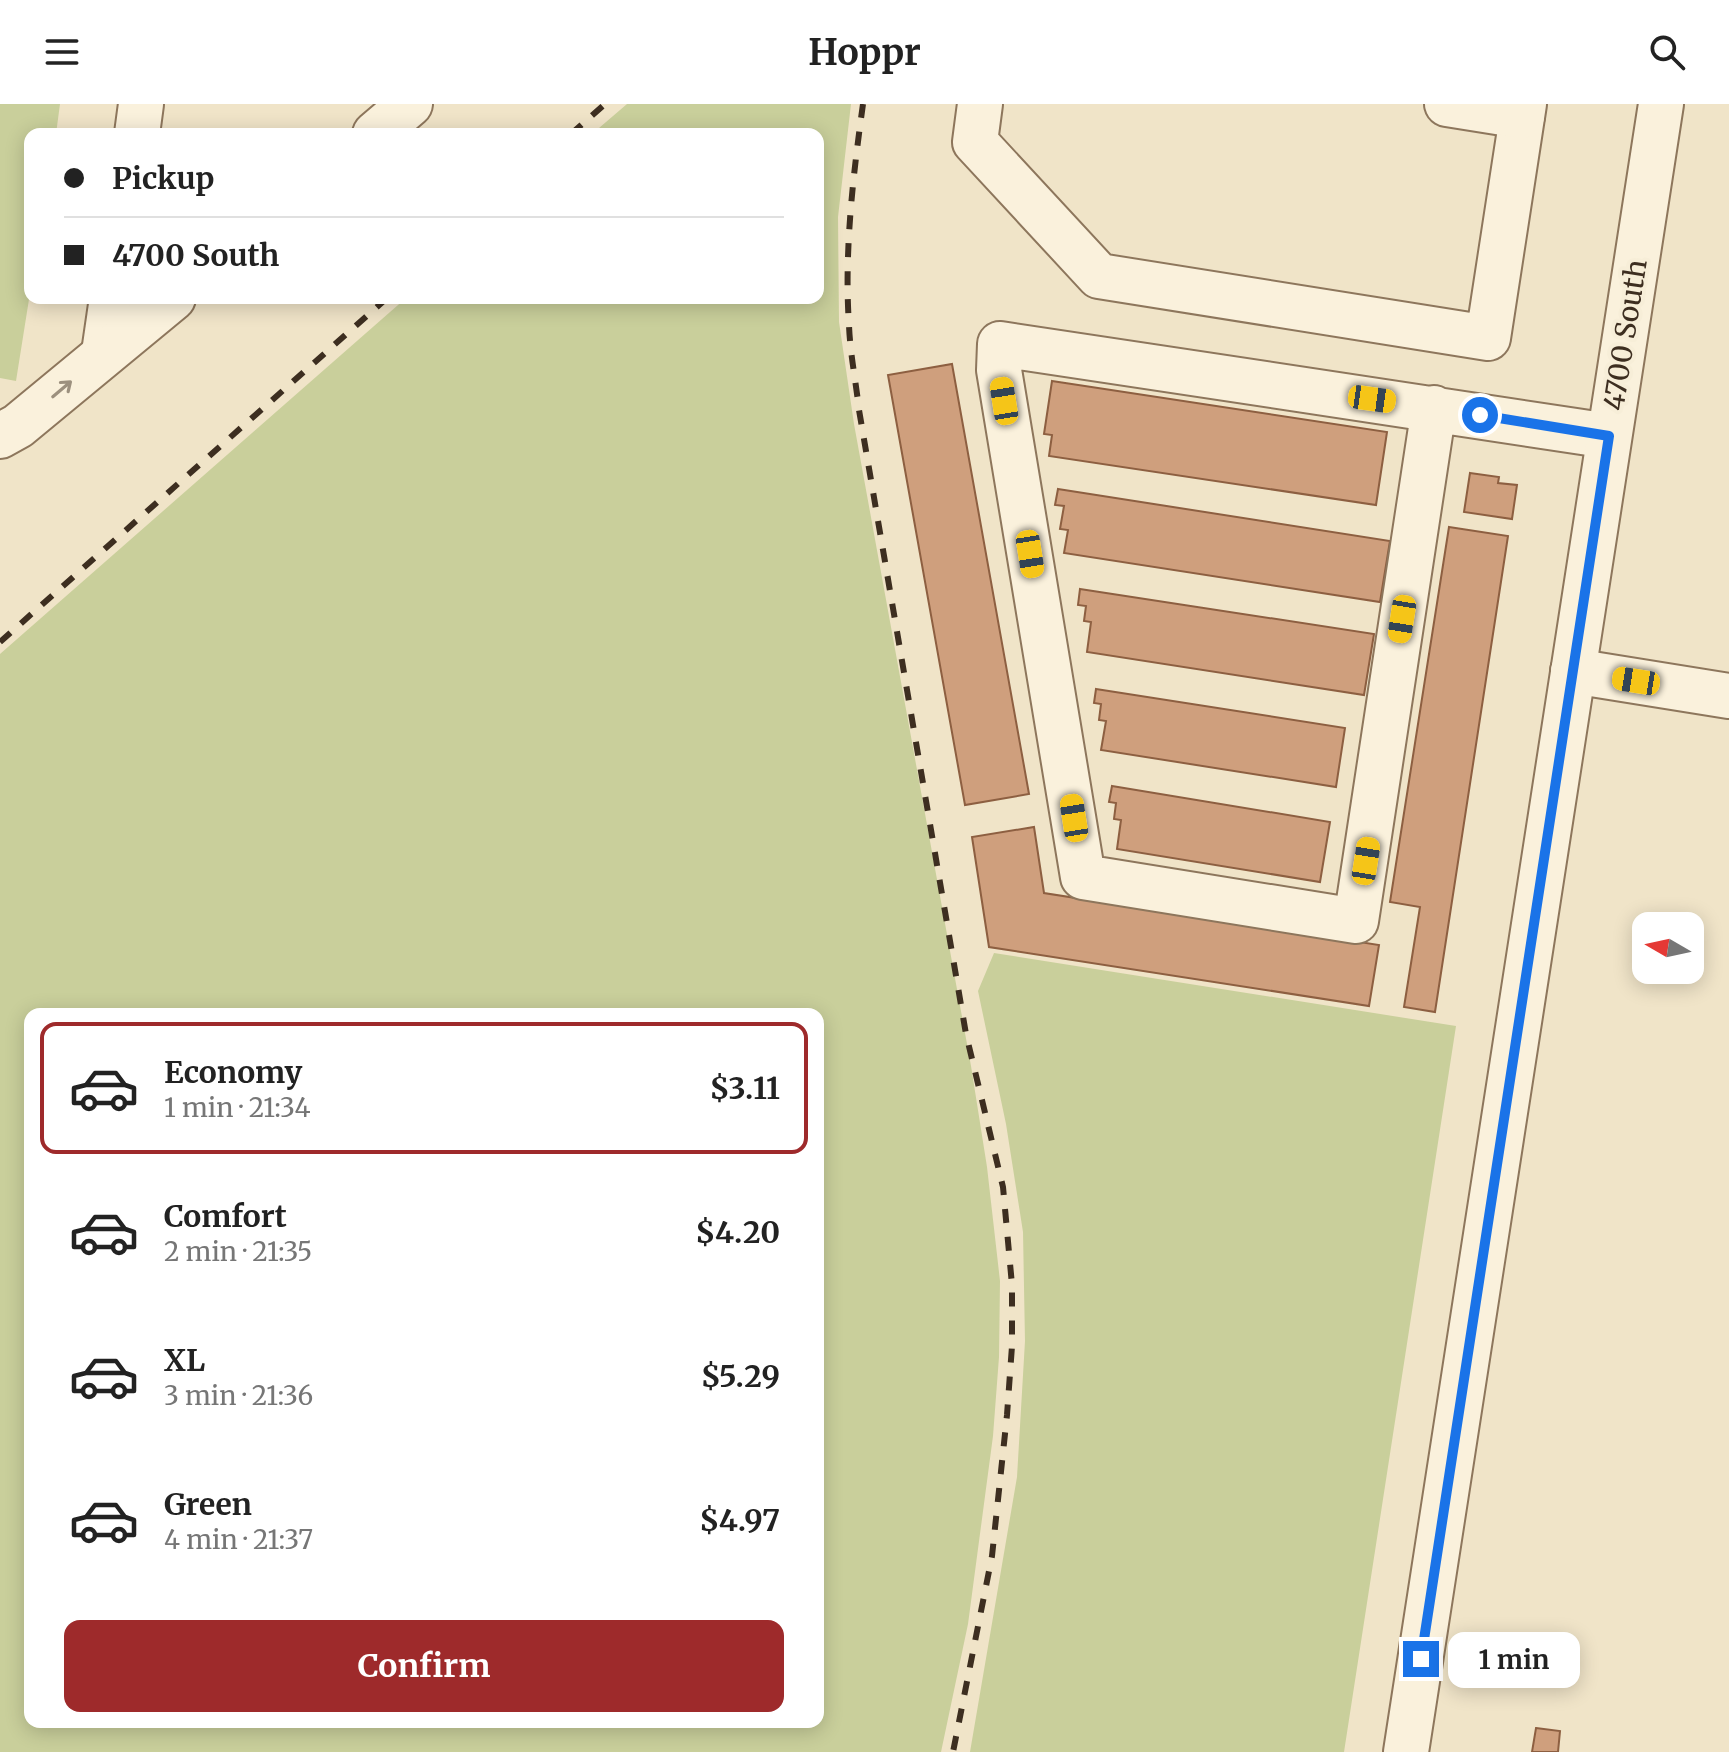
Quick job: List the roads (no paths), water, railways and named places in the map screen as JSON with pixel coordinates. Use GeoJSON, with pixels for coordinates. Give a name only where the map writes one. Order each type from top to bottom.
{"type":"FeatureCollection","features":[{"type":"Feature","properties":{"kind":"street"},"geometry":{"type":"LineString","coordinates":[[138,128],[141,104]]}},
{"type":"Feature","properties":{"kind":"street"},"geometry":{"type":"LineString","coordinates":[[382,128],[410,104]]}},
{"type":"Feature","properties":{"kind":"street"},"geometry":{"type":"LineString","coordinates":[[980,104],[975,142],[1099,276],[1488,338],[1523,110],[1447,104]]}},
{"type":"Feature","properties":{"kind":"street","name":"4700 South"},"geometry":{"type":"LineString","coordinates":[[1406,1752],[1661,104]]}},
{"type":"Feature","properties":{"kind":"street"},"geometry":{"type":"LineString","coordinates":[[104,353],[111,304]]}},
{"type":"Feature","properties":{"kind":"street"},"geometry":{"type":"LineString","coordinates":[[0,436],[18,426],[165,304]]}},
{"type":"Feature","properties":{"kind":"street"},"geometry":{"type":"LineString","coordinates":[[1434,408],[1356,921],[1083,877],[1002,385],[1000,344],[1434,408],[1609,436]]}},
{"type":"Feature","properties":{"kind":"street"},"geometry":{"type":"LineString","coordinates":[[1573,671],[1729,696]]}},
{"type":"Feature","properties":{"kind":"railway"},"geometry":{"type":"LineString","coordinates":[[578,128],[605,104]]}},
{"type":"Feature","properties":{"kind":"railway"},"geometry":{"type":"LineString","coordinates":[[863,104],[849,242],[848,297],[852,357],[966,1034],[1003,1187],[1012,1285],[1007,1415],[992,1556],[953,1752]]}},
{"type":"Feature","properties":{"kind":"railway"},"geometry":{"type":"LineString","coordinates":[[0,642],[380,304]]}}]}
